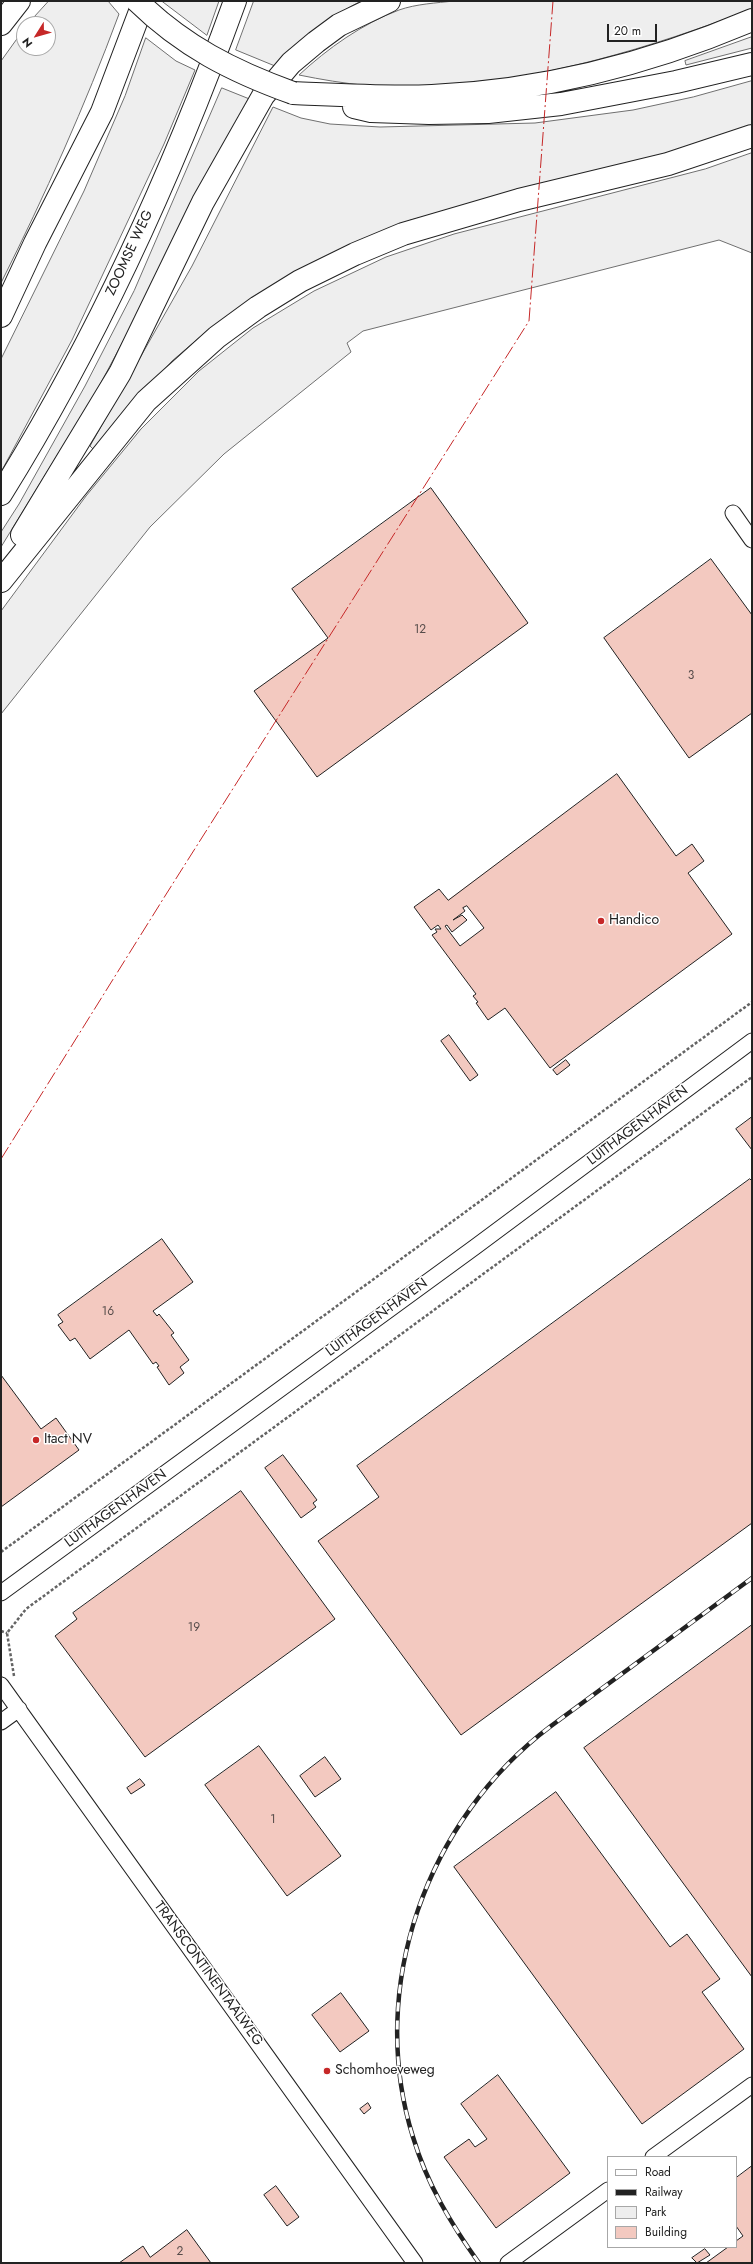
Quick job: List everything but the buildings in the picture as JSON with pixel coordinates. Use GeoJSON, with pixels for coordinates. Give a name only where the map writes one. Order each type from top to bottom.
{"type":"FeatureCollection","features":[{"type":"Feature","properties":{"kind":"highway"},"geometry":{"type":"LineString","coordinates":[[137,1],[160,23],[194,48],[231,68],[293,93],[429,113],[488,112],[561,104],[676,82],[752,64]]}},
{"type":"Feature","properties":{"kind":"highway"},"geometry":{"type":"LineString","coordinates":[[1,316],[35,243],[102,112],[144,1]]}},
{"type":"Feature","properties":{"kind":"highway","name":"ZOOMSE WEG"},"geometry":{"type":"LineString","coordinates":[[1,494],[28,451],[119,276],[173,161],[235,1]]}},
{"type":"Feature","properties":{"kind":"highway"},"geometry":{"type":"LineString","coordinates":[[1,568],[120,373],[203,202],[264,96],[291,63],[316,42],[339,25],[388,1]]}},
{"type":"Feature","properties":{"kind":"highway"},"geometry":{"type":"LineString","coordinates":[[370,104],[544,84],[621,67],[722,33],[752,20]]}},
{"type":"Feature","properties":{"kind":"highway"},"geometry":{"type":"LineString","coordinates":[[1,582],[146,401],[217,337],[258,307],[300,281],[355,254],[403,234],[519,200],[668,164],[752,136]]}},
{"type":"Feature","properties":{"kind":"street"},"geometry":{"type":"LineString","coordinates":[[733,513],[752,540]]}},
{"type":"Feature","properties":{"kind":"street","name":"LUITHAGEN-HAVEN"},"geometry":{"type":"LineString","coordinates":[[1,1593],[469,1252],[752,1041]]}},
{"type":"Feature","properties":{"kind":"street","name":"TRANSCONTINENTAALWEG"},"geometry":{"type":"LineString","coordinates":[[8,1682],[19,1709],[415,2263]]}},
{"type":"Feature","properties":{"kind":"street"},"geometry":{"type":"LineString","coordinates":[[1,1722],[19,1709]]}},
{"type":"Feature","properties":{"kind":"street"},"geometry":{"type":"LineString","coordinates":[[655,2156],[752,2085]]}},
{"type":"Feature","properties":{"kind":"street"},"geometry":{"type":"LineString","coordinates":[[508,2263],[607,2191]]}},
{"type":"Feature","properties":{"kind":"path"},"geometry":{"type":"LineString","coordinates":[[1,1552],[752,1002]]}},
{"type":"Feature","properties":{"kind":"path"},"geometry":{"type":"LineString","coordinates":[[8,1682],[7,1633],[26,1609],[752,1077]]}},
{"type":"Feature","properties":{"kind":"path"},"geometry":{"type":"LineString","coordinates":[[1,1631],[7,1633]]}},
{"type":"Feature","properties":{"kind":"green space"},"geometry":{"type":"Polygon","coordinates":[[[49,1],[108,1],[119,14],[64,150],[1,283],[1,61],[16,40],[16,56],[56,56],[56,16],[35,16],[49,1]]]}},
{"type":"Feature","properties":{"kind":"green space"},"geometry":{"type":"Polygon","coordinates":[[[162,1],[219,1],[207,35],[162,1]]]}},
{"type":"Feature","properties":{"kind":"green space"},"geometry":{"type":"Polygon","coordinates":[[[254,1],[361,1],[315,30],[275,66],[236,50],[254,1]]]}},
{"type":"Feature","properties":{"kind":"green space"},"geometry":{"type":"Polygon","coordinates":[[[454,1],[752,1],[752,9],[675,37],[596,60],[556,70],[476,83],[435,87],[401,88],[349,84],[299,75],[334,46],[372,22],[412,6],[454,1]]]}},
{"type":"Feature","properties":{"kind":"green space"},"geometry":{"type":"Polygon","coordinates":[[[752,37],[752,48],[686,65],[685,61],[752,37]]]}},
{"type":"Feature","properties":{"kind":"green space"},"geometry":{"type":"Polygon","coordinates":[[[146,38],[176,61],[195,70],[164,144],[72,340],[1,472],[1,359],[84,191],[125,96],[146,38]]]}},
{"type":"Feature","properties":{"kind":"green space"},"geometry":{"type":"Polygon","coordinates":[[[752,81],[752,128],[695,146],[411,220],[346,247],[207,331],[172,361],[93,449],[90,446],[192,266],[273,107],[301,118],[330,124],[380,127],[535,123],[633,110],[693,97],[752,81]]]}},
{"type":"Feature","properties":{"kind":"green space"},"geometry":{"type":"Polygon","coordinates":[[[222,88],[252,100],[96,392],[1,547],[1,532],[19,504],[85,386],[134,291],[222,88]]]}},
{"type":"Feature","properties":{"kind":"green space"},"geometry":{"type":"Polygon","coordinates":[[[752,153],[752,253],[719,240],[363,331],[347,343],[351,352],[224,454],[150,527],[1,714],[1,611],[86,496],[141,429],[199,371],[253,328],[314,291],[386,257],[454,234],[705,169],[752,153]]]}},
{"type":"Feature","properties":{"kind":"railway"},"geometry":{"type":"LineString","coordinates":[[479,2263],[441,2203],[425,2171],[413,2137],[400,2080],[397,2023],[403,1966],[418,1910],[440,1857],[471,1808],[508,1764],[551,1726],[752,1578]]}},
{"type":"Feature","properties":{"kind":"power"},"geometry":{"type":"LineString","coordinates":[[1,1159],[165,896],[529,321],[553,1]]}},
{"type":"Feature","properties":{"kind":"place","name":"Handico"},"geometry":{"type":"Point","coordinates":[601,921]}},
{"type":"Feature","properties":{"kind":"place","name":"Itact NV"},"geometry":{"type":"Point","coordinates":[36,1440]}},
{"type":"Feature","properties":{"kind":"place","name":"Schomhoeveweg"},"geometry":{"type":"Point","coordinates":[327,2071]}}]}
